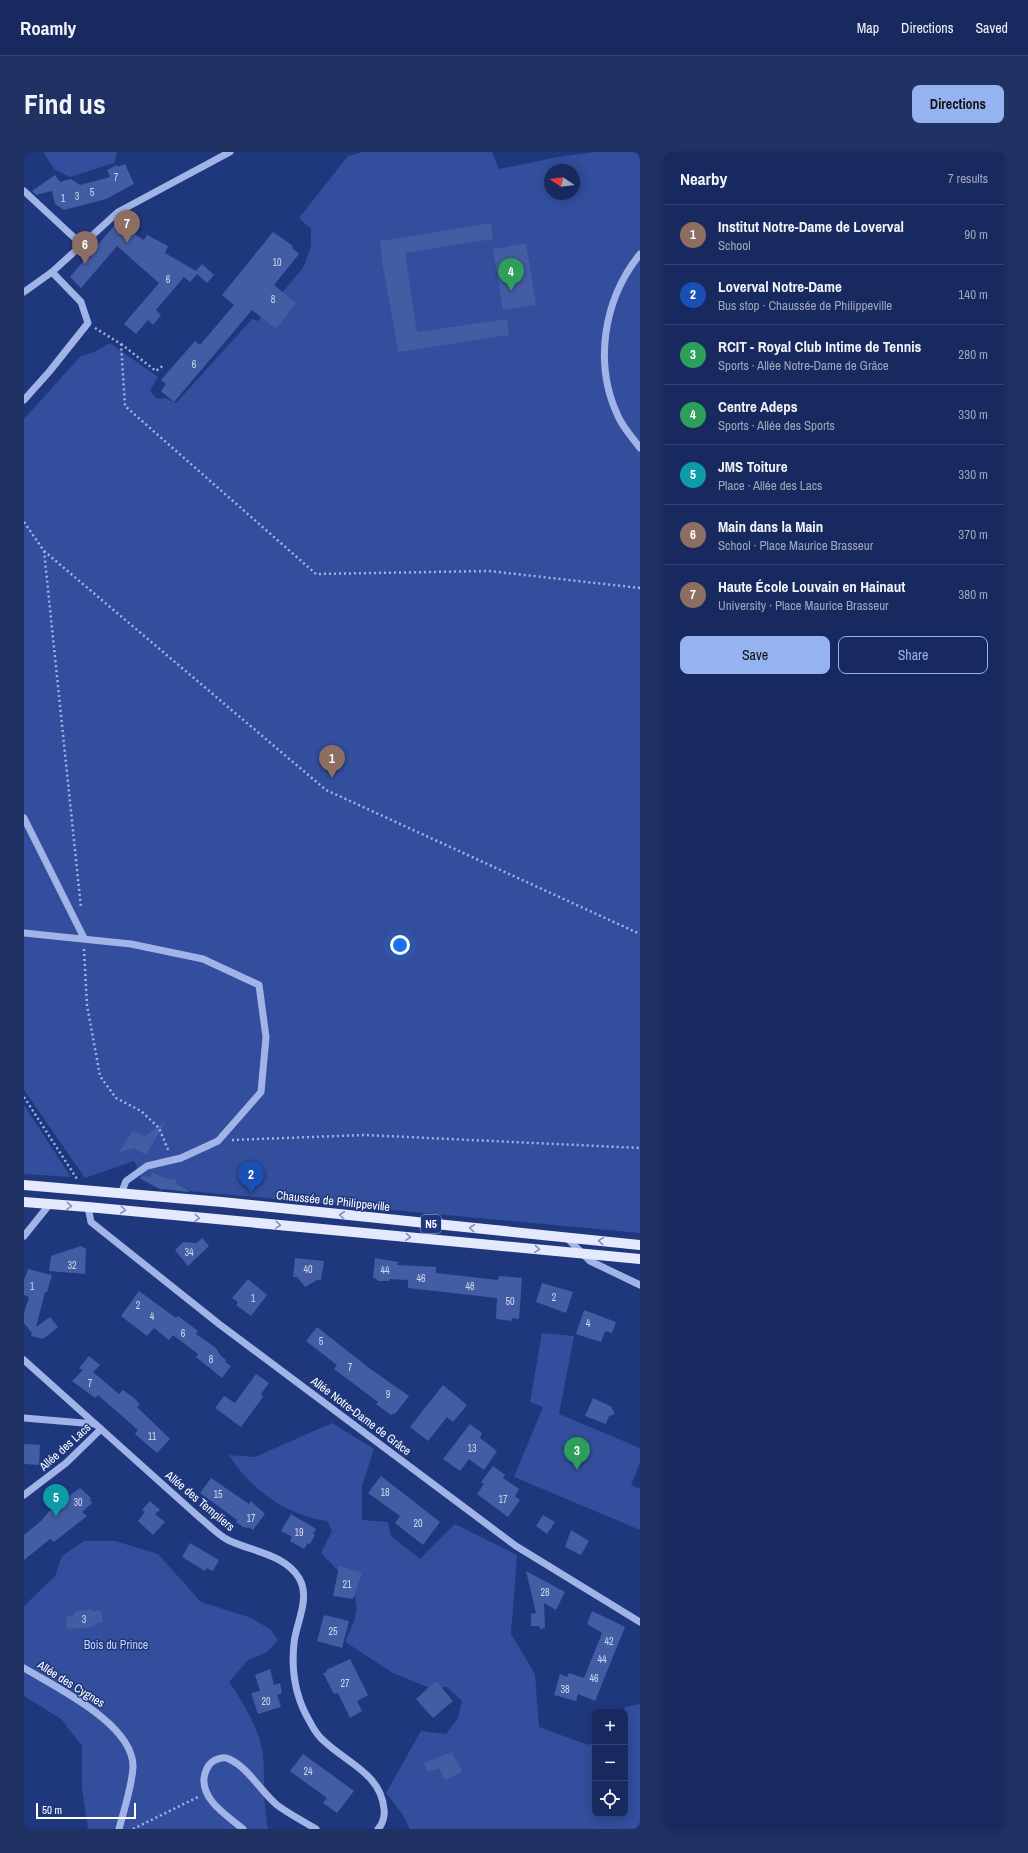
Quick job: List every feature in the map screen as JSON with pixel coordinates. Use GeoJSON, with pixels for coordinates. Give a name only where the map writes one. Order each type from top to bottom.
{"type":"FeatureCollection","features":[{"type":"Feature","properties":{"kind":"main road","name":"Chaussée de Philippeville"},"geometry":{"type":"LineString","coordinates":[[24,1185],[222,1202],[640,1245]]}},
{"type":"Feature","properties":{"kind":"main road"},"geometry":{"type":"LineString","coordinates":[[49,1204],[51,1188]]}},
{"type":"Feature","properties":{"kind":"main road"},"geometry":{"type":"LineString","coordinates":[[88,1191],[88,1206]]}},
{"type":"Feature","properties":{"kind":"main road","name":"N5"},"geometry":{"type":"LineString","coordinates":[[24,1202],[88,1206],[640,1259]]}},
{"type":"Feature","properties":{"kind":"street"},"geometry":{"type":"LineString","coordinates":[[24,292],[52,272],[81,244],[118,212],[230,152]]}},
{"type":"Feature","properties":{"kind":"street"},"geometry":{"type":"LineString","coordinates":[[24,191],[81,244]]}},
{"type":"Feature","properties":{"kind":"street"},"geometry":{"type":"LineString","coordinates":[[640,254],[626,276],[611,308],[607,322],[605,347],[608,387],[612,403],[621,422],[640,448]]}},
{"type":"Feature","properties":{"kind":"street"},"geometry":{"type":"LineString","coordinates":[[24,400],[49,372],[88,323],[81,302],[52,272]]}},
{"type":"Feature","properties":{"kind":"street"},"geometry":{"type":"LineString","coordinates":[[24,818],[84,938]]}},
{"type":"Feature","properties":{"kind":"street"},"geometry":{"type":"LineString","coordinates":[[24,933],[131,944],[203,959],[259,985],[266,1037],[261,1092],[218,1141],[181,1158],[147,1166],[126,1181],[122,1194]]}},
{"type":"Feature","properties":{"kind":"street"},"geometry":{"type":"LineString","coordinates":[[24,1236],[49,1204]]}},
{"type":"Feature","properties":{"kind":"street","name":"Allée Notre-Dame de Grâce"},"geometry":{"type":"LineString","coordinates":[[88,1206],[91,1222],[225,1329],[516,1546],[640,1622]]}},
{"type":"Feature","properties":{"kind":"street"},"geometry":{"type":"LineString","coordinates":[[567,1238],[590,1261],[640,1284]]}},
{"type":"Feature","properties":{"kind":"street","name":"Allée des Templiers"},"geometry":{"type":"LineString","coordinates":[[24,1360],[199,1517],[227,1539],[274,1558],[288,1566],[300,1578],[303,1592],[303,1610],[294,1642],[293,1661],[296,1693],[310,1723],[323,1740],[376,1784],[383,1800],[385,1813],[378,1829]]}},
{"type":"Feature","properties":{"kind":"street"},"geometry":{"type":"LineString","coordinates":[[24,1418],[98,1427]]}},
{"type":"Feature","properties":{"kind":"street","name":"Allée des Lacs"},"geometry":{"type":"LineString","coordinates":[[24,1495],[66,1463],[98,1427]]}},
{"type":"Feature","properties":{"kind":"street","name":"Allée des Cygnes"},"geometry":{"type":"LineString","coordinates":[[24,1668],[98,1712],[115,1729],[124,1741],[131,1755],[133,1766],[119,1829]]}},
{"type":"Feature","properties":{"kind":"street"},"geometry":{"type":"LineString","coordinates":[[243,1829],[206,1794],[203,1785],[205,1774],[209,1764],[217,1759],[227,1758],[241,1766],[277,1805],[316,1829]]}},
{"type":"Feature","properties":{"kind":"path"},"geometry":{"type":"LineString","coordinates":[[88,323],[121,344],[156,371],[164,365]]}},
{"type":"Feature","properties":{"kind":"path"},"geometry":{"type":"LineString","coordinates":[[121,344],[125,406],[316,574],[489,571],[640,588]]}},
{"type":"Feature","properties":{"kind":"path"},"geometry":{"type":"LineString","coordinates":[[24,522],[44,550],[326,790],[640,934]]}},
{"type":"Feature","properties":{"kind":"path"},"geometry":{"type":"LineString","coordinates":[[44,550],[81,914]]}},
{"type":"Feature","properties":{"kind":"path"},"geometry":{"type":"LineString","coordinates":[[84,938],[87,1005],[100,1076],[116,1098],[141,1111],[159,1128],[168,1147],[171,1160]]}},
{"type":"Feature","properties":{"kind":"path"},"geometry":{"type":"LineString","coordinates":[[24,1097],[88,1191]]}},
{"type":"Feature","properties":{"kind":"path"},"geometry":{"type":"LineString","coordinates":[[218,1141],[365,1134],[640,1148]]}},
{"type":"Feature","properties":{"kind":"path"},"geometry":{"type":"LineString","coordinates":[[133,1829],[206,1794]]}},
{"type":"Feature","properties":{"kind":"green space"},"geometry":{"type":"Polygon","coordinates":[[[43,152],[117,152],[114,163],[70,177],[55,170],[43,152]]]}},
{"type":"Feature","properties":{"kind":"green space"},"geometry":{"type":"Polygon","coordinates":[[[363,152],[492,152],[499,169],[558,157],[596,152],[640,152],[640,1233],[157,1188],[143,1180],[134,1161],[85,1178],[24,1090],[24,419],[81,356],[94,352],[110,343],[158,377],[150,391],[157,399],[165,398],[176,403],[252,319],[258,321],[303,268],[311,247],[311,229],[299,218],[348,156],[363,152]]]}},
{"type":"Feature","properties":{"kind":"green space"},"geometry":{"type":"Polygon","coordinates":[[[24,1105],[71,1177],[24,1174],[24,1105]]]}},
{"type":"Feature","properties":{"kind":"green space"},"geometry":{"type":"Polygon","coordinates":[[[542,1333],[574,1336],[559,1414],[640,1448],[640,1463],[631,1485],[640,1489],[640,1530],[514,1477],[543,1407],[530,1402],[542,1333]]]}},
{"type":"Feature","properties":{"kind":"green space"},"geometry":{"type":"Polygon","coordinates":[[[332,1423],[374,1449],[362,1486],[362,1520],[388,1522],[391,1536],[420,1559],[455,1524],[517,1555],[511,1634],[535,1674],[539,1727],[588,1745],[592,1743],[592,1817],[628,1817],[628,1709],[624,1709],[625,1707],[640,1704],[640,1829],[410,1829],[403,1815],[386,1793],[421,1731],[446,1734],[458,1718],[462,1701],[447,1687],[430,1688],[393,1673],[345,1642],[354,1620],[356,1603],[350,1587],[339,1572],[321,1553],[332,1531],[327,1521],[298,1513],[271,1499],[248,1479],[229,1455],[255,1457],[332,1423]]]}},
{"type":"Feature","properties":{"kind":"green space","name":"Bois du Prince"},"geometry":{"type":"Polygon","coordinates":[[[84,1541],[115,1541],[158,1554],[201,1602],[249,1617],[270,1629],[278,1640],[267,1652],[248,1660],[229,1682],[240,1698],[255,1726],[261,1746],[263,1755],[265,1810],[268,1829],[88,1829],[82,1788],[82,1746],[61,1719],[24,1696],[24,1606],[55,1576],[62,1556],[84,1541]]]}},
{"type":"Feature","properties":{"kind":"building"},"geometry":{"type":"Polygon","coordinates":[[[125,164],[134,184],[106,199],[64,210],[55,204],[52,191],[36,195],[32,191],[55,175],[60,182],[71,179],[80,185],[110,177],[107,170],[117,165],[118,167],[125,164]]]}},
{"type":"Feature","properties":{"kind":"building"},"geometry":{"type":"Polygon","coordinates":[[[491,223],[493,239],[405,253],[417,332],[507,319],[509,335],[398,352],[380,241],[491,223]]]}},
{"type":"Feature","properties":{"kind":"building"},"geometry":{"type":"Polygon","coordinates":[[[119,225],[144,240],[147,235],[168,246],[165,253],[196,271],[202,264],[214,275],[207,283],[197,274],[190,282],[184,277],[156,310],[161,315],[153,325],[148,320],[136,334],[124,324],[159,283],[117,246],[81,288],[70,277],[114,226],[119,225]]]}},
{"type":"Feature","properties":{"kind":"building"},"geometry":{"type":"Polygon","coordinates":[[[273,232],[293,246],[292,248],[299,254],[274,285],[296,303],[276,329],[252,310],[174,402],[161,391],[166,384],[161,380],[195,341],[200,345],[234,305],[222,295],[273,232]]]}},
{"type":"Feature","properties":{"kind":"building"},"geometry":{"type":"Polygon","coordinates":[[[526,243],[536,305],[503,310],[493,249],[526,243]]]}},
{"type":"Feature","properties":{"kind":"building"},"geometry":{"type":"Polygon","coordinates":[[[166,1121],[146,1155],[134,1148],[118,1153],[133,1131],[145,1136],[166,1121]]]}},
{"type":"Feature","properties":{"kind":"building"},"geometry":{"type":"Polygon","coordinates":[[[153,1173],[163,1178],[176,1180],[176,1184],[189,1192],[162,1190],[139,1178],[142,1176],[150,1177],[153,1173]]]}},
{"type":"Feature","properties":{"kind":"building"},"geometry":{"type":"Polygon","coordinates":[[[202,1238],[209,1246],[188,1266],[175,1250],[183,1242],[197,1243],[202,1238]]]}},
{"type":"Feature","properties":{"kind":"building"},"geometry":{"type":"Polygon","coordinates":[[[81,1246],[86,1249],[85,1274],[49,1271],[51,1256],[81,1246]]]}},
{"type":"Feature","properties":{"kind":"building"},"geometry":{"type":"Polygon","coordinates":[[[295,1258],[324,1261],[321,1280],[317,1280],[305,1287],[297,1277],[293,1277],[295,1258]]]}},
{"type":"Feature","properties":{"kind":"building"},"geometry":{"type":"Polygon","coordinates":[[[375,1258],[398,1262],[397,1265],[436,1267],[436,1273],[498,1280],[499,1276],[522,1278],[519,1319],[512,1318],[511,1321],[496,1319],[497,1298],[408,1288],[408,1280],[390,1279],[389,1281],[378,1281],[373,1277],[375,1258]]]}},
{"type":"Feature","properties":{"kind":"building"},"geometry":{"type":"Polygon","coordinates":[[[28,1269],[52,1275],[47,1292],[45,1292],[36,1327],[50,1317],[58,1327],[43,1339],[31,1336],[32,1333],[24,1323],[24,1313],[29,1297],[24,1295],[24,1280],[28,1269]]]}},
{"type":"Feature","properties":{"kind":"building"},"geometry":{"type":"Polygon","coordinates":[[[248,1279],[267,1295],[251,1316],[236,1305],[238,1302],[232,1298],[248,1279]]]}},
{"type":"Feature","properties":{"kind":"building"},"geometry":{"type":"Polygon","coordinates":[[[542,1283],[573,1292],[566,1313],[536,1302],[542,1283]]]}},
{"type":"Feature","properties":{"kind":"building"},"geometry":{"type":"Polygon","coordinates":[[[139,1291],[176,1318],[178,1316],[198,1331],[196,1334],[216,1348],[220,1355],[226,1360],[225,1362],[231,1366],[222,1378],[196,1357],[198,1354],[173,1335],[169,1340],[154,1328],[147,1336],[121,1316],[139,1291]]]}},
{"type":"Feature","properties":{"kind":"building"},"geometry":{"type":"Polygon","coordinates":[[[584,1310],[616,1322],[612,1333],[605,1331],[601,1342],[576,1334],[584,1310]]]}},
{"type":"Feature","properties":{"kind":"building"},"geometry":{"type":"Polygon","coordinates":[[[317,1327],[369,1368],[409,1396],[395,1414],[394,1413],[391,1415],[376,1404],[378,1402],[334,1369],[337,1365],[306,1341],[317,1327]]]}},
{"type":"Feature","properties":{"kind":"building"},"geometry":{"type":"Polygon","coordinates":[[[89,1356],[100,1365],[93,1372],[119,1394],[123,1390],[134,1398],[140,1404],[137,1407],[170,1439],[157,1453],[135,1434],[138,1430],[98,1395],[95,1398],[72,1381],[83,1370],[79,1368],[89,1356]]]}},
{"type":"Feature","properties":{"kind":"building"},"geometry":{"type":"Polygon","coordinates":[[[256,1374],[269,1383],[261,1394],[263,1397],[241,1427],[215,1408],[224,1396],[235,1403],[256,1374]]]}},
{"type":"Feature","properties":{"kind":"building"},"geometry":{"type":"Polygon","coordinates":[[[443,1385],[467,1405],[453,1422],[447,1417],[428,1441],[410,1427],[443,1385]]]}},
{"type":"Feature","properties":{"kind":"building"},"geometry":{"type":"Polygon","coordinates":[[[593,1398],[612,1407],[615,1414],[609,1416],[606,1424],[585,1416],[593,1398]]]}},
{"type":"Feature","properties":{"kind":"building"},"geometry":{"type":"Polygon","coordinates":[[[470,1424],[482,1433],[480,1438],[497,1451],[484,1470],[469,1459],[460,1471],[443,1459],[470,1424]]]}},
{"type":"Feature","properties":{"kind":"building"},"geometry":{"type":"Polygon","coordinates":[[[24,1444],[40,1445],[39,1465],[24,1464],[24,1444]]]}},
{"type":"Feature","properties":{"kind":"building"},"geometry":{"type":"Polygon","coordinates":[[[493,1466],[505,1475],[503,1478],[519,1489],[515,1496],[520,1500],[508,1517],[477,1494],[484,1484],[481,1482],[493,1466]]]}},
{"type":"Feature","properties":{"kind":"building"},"geometry":{"type":"Polygon","coordinates":[[[381,1476],[440,1522],[423,1545],[395,1523],[400,1516],[368,1493],[381,1476]]]}},
{"type":"Feature","properties":{"kind":"building"},"geometry":{"type":"Polygon","coordinates":[[[211,1478],[249,1504],[251,1501],[265,1514],[253,1530],[243,1527],[236,1522],[237,1520],[200,1493],[211,1478]]]}},
{"type":"Feature","properties":{"kind":"building"},"geometry":{"type":"Polygon","coordinates":[[[80,1488],[91,1498],[90,1500],[92,1503],[82,1512],[87,1516],[54,1542],[50,1539],[24,1560],[24,1535],[41,1521],[51,1509],[80,1488]]]}},
{"type":"Feature","properties":{"kind":"building"},"geometry":{"type":"Polygon","coordinates":[[[150,1501],[160,1510],[155,1514],[165,1522],[153,1535],[138,1521],[145,1512],[142,1510],[150,1501]]]}},
{"type":"Feature","properties":{"kind":"building"},"geometry":{"type":"Polygon","coordinates":[[[291,1514],[316,1529],[313,1534],[315,1535],[310,1544],[308,1543],[304,1549],[290,1541],[292,1537],[281,1531],[291,1514]]]}},
{"type":"Feature","properties":{"kind":"building"},"geometry":{"type":"Polygon","coordinates":[[[543,1515],[555,1522],[547,1534],[536,1526],[543,1515]]]}},
{"type":"Feature","properties":{"kind":"building"},"geometry":{"type":"Polygon","coordinates":[[[571,1530],[589,1541],[581,1555],[565,1547],[571,1530]]]}},
{"type":"Feature","properties":{"kind":"building"},"geometry":{"type":"Polygon","coordinates":[[[190,1543],[219,1560],[213,1571],[207,1568],[205,1571],[182,1557],[190,1543]]]}},
{"type":"Feature","properties":{"kind":"building"},"geometry":{"type":"Polygon","coordinates":[[[339,1566],[362,1572],[353,1599],[333,1596],[339,1566]]]}},
{"type":"Feature","properties":{"kind":"building"},"geometry":{"type":"Polygon","coordinates":[[[526,1571],[565,1592],[556,1610],[544,1603],[545,1628],[540,1629],[539,1626],[531,1626],[531,1614],[536,1613],[526,1571]]]}},
{"type":"Feature","properties":{"kind":"building"},"geometry":{"type":"Polygon","coordinates":[[[92,1609],[92,1611],[101,1611],[103,1622],[95,1624],[96,1626],[67,1629],[66,1617],[74,1615],[74,1612],[92,1609]]]}},
{"type":"Feature","properties":{"kind":"building"},"geometry":{"type":"Polygon","coordinates":[[[592,1611],[625,1627],[595,1701],[578,1694],[576,1701],[554,1695],[560,1674],[567,1677],[569,1673],[584,1678],[602,1633],[587,1624],[592,1611]]]}},
{"type":"Feature","properties":{"kind":"building"},"geometry":{"type":"Polygon","coordinates":[[[324,1615],[349,1621],[342,1648],[317,1641],[324,1615]]]}},
{"type":"Feature","properties":{"kind":"building"},"geometry":{"type":"Polygon","coordinates":[[[350,1659],[368,1695],[357,1701],[362,1711],[350,1718],[338,1693],[334,1694],[323,1673],[327,1672],[326,1670],[350,1659]]]}},
{"type":"Feature","properties":{"kind":"building"},"geometry":{"type":"Polygon","coordinates":[[[270,1669],[274,1685],[280,1683],[282,1693],[277,1695],[281,1707],[258,1714],[251,1693],[260,1691],[255,1675],[270,1669]]]}},
{"type":"Feature","properties":{"kind":"building"},"geometry":{"type":"Polygon","coordinates":[[[436,1681],[453,1701],[433,1718],[416,1699],[436,1681]]]}},
{"type":"Feature","properties":{"kind":"building"},"geometry":{"type":"Polygon","coordinates":[[[452,1752],[462,1772],[445,1780],[439,1768],[428,1772],[424,1763],[452,1752]]]}},
{"type":"Feature","properties":{"kind":"building"},"geometry":{"type":"Polygon","coordinates":[[[303,1754],[354,1791],[337,1813],[323,1803],[327,1798],[290,1771],[303,1754]]]}},
{"type":"Feature","properties":{"kind":"place","name":"Haute École Louvain en Hainaut"},"geometry":{"type":"Point","coordinates":[127,243]}},
{"type":"Feature","properties":{"kind":"place","name":"Main dans la Main"},"geometry":{"type":"Point","coordinates":[85,264]}},
{"type":"Feature","properties":{"kind":"place","name":"Centre Adeps"},"geometry":{"type":"Point","coordinates":[511,291]}},
{"type":"Feature","properties":{"kind":"place","name":"Institut Notre-Dame de Loverval"},"geometry":{"type":"Point","coordinates":[332,778]}},
{"type":"Feature","properties":{"kind":"place","name":"Loverval Notre-Dame"},"geometry":{"type":"Point","coordinates":[251,1194]}},
{"type":"Feature","properties":{"kind":"place","name":"RCIT - Royal Club Intime de Tennis"},"geometry":{"type":"Point","coordinates":[577,1470]}},
{"type":"Feature","properties":{"kind":"place","name":"JMS Toiture"},"geometry":{"type":"Point","coordinates":[56,1517]}}]}
